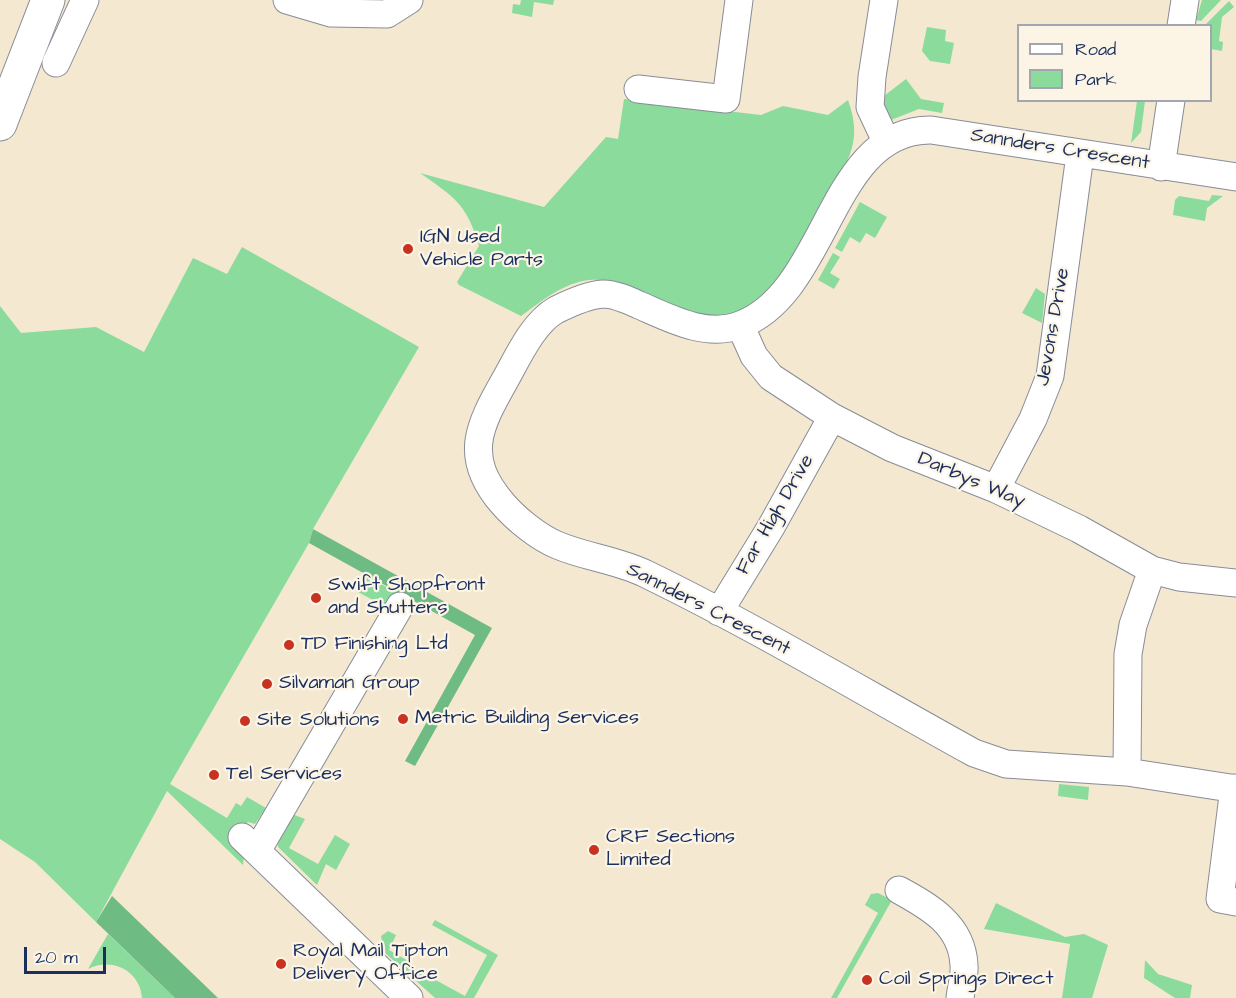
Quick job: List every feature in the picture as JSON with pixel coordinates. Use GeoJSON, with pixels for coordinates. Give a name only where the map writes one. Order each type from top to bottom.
{"type":"FeatureCollection","features":[{"type":"Feature","properties":{"kind":"street"},"geometry":{"type":"LineString","coordinates":[[0,124],[48,0]]}},
{"type":"Feature","properties":{"kind":"street"},"geometry":{"type":"LineString","coordinates":[[56,63],[85,0]]}},
{"type":"Feature","properties":{"kind":"street"},"geometry":{"type":"LineString","coordinates":[[287,0],[332,13],[387,14],[409,0]]}},
{"type":"Feature","properties":{"kind":"street"},"geometry":{"type":"LineString","coordinates":[[638,89],[726,99],[739,0]]}},
{"type":"Feature","properties":{"kind":"street"},"geometry":{"type":"LineString","coordinates":[[884,0],[872,77],[870,107],[886,141]]}},
{"type":"Feature","properties":{"kind":"street"},"geometry":{"type":"LineString","coordinates":[[1181,24],[1185,0]]}},
{"type":"Feature","properties":{"kind":"street"},"geometry":{"type":"LineString","coordinates":[[1161,167],[1171,102]]}},
{"type":"Feature","properties":{"kind":"street","name":"Sannders Crescent"},"geometry":{"type":"LineString","coordinates":[[1235,789],[1127,772],[1006,764],[974,753],[642,572],[555,545],[502,503],[484,474],[477,448],[481,421],[520,354],[543,321],[553,312],[567,305],[606,294],[627,300],[678,322],[698,327],[717,330],[740,325],[766,310],[787,292],[864,161],[886,141],[915,130],[931,130],[1080,155],[1236,177]]}},
{"type":"Feature","properties":{"kind":"street","name":"Jevons Drive"},"geometry":{"type":"LineString","coordinates":[[996,489],[1034,419],[1050,376],[1080,155]]}},
{"type":"Feature","properties":{"kind":"street","name":"Darbys Way"},"geometry":{"type":"LineString","coordinates":[[740,325],[754,356],[771,377],[832,417],[892,448],[996,489],[1079,529],[1152,570],[1179,578],[1235,577]]}},
{"type":"Feature","properties":{"kind":"street","name":"Far High Drive"},"geometry":{"type":"LineString","coordinates":[[719,612],[771,527],[832,417]]}},
{"type":"Feature","properties":{"kind":"street"},"geometry":{"type":"LineString","coordinates":[[1127,772],[1128,654],[1133,625],[1152,570]]}},
{"type":"Feature","properties":{"kind":"street"},"geometry":{"type":"LineString","coordinates":[[400,606],[249,844],[409,998]]}},
{"type":"Feature","properties":{"kind":"street"},"geometry":{"type":"LineString","coordinates":[[1235,789],[1220,899],[1236,902]]}},
{"type":"Feature","properties":{"kind":"street"},"geometry":{"type":"LineString","coordinates":[[898,890],[935,910],[956,934],[964,965],[960,998]]}},
{"type":"Feature","properties":{"kind":"green space"},"geometry":{"type":"Polygon","coordinates":[[[521,0],[554,0],[553,5],[534,2],[532,17],[512,13],[513,4],[520,5],[521,0]]]}},
{"type":"Feature","properties":{"kind":"green space"},"geometry":{"type":"Polygon","coordinates":[[[1202,0],[1221,0],[1201,21],[1196,20],[1202,0]]]}},
{"type":"Feature","properties":{"kind":"green space"},"geometry":{"type":"Polygon","coordinates":[[[1229,1],[1234,7],[1222,17],[1219,41],[1223,42],[1222,51],[1212,49],[1212,24],[1206,24],[1229,1]]]}},
{"type":"Feature","properties":{"kind":"green space"},"geometry":{"type":"Polygon","coordinates":[[[927,27],[946,30],[945,41],[954,43],[950,64],[930,61],[922,51],[927,27]]]}},
{"type":"Feature","properties":{"kind":"green space"},"geometry":{"type":"Polygon","coordinates":[[[906,79],[921,99],[944,103],[942,113],[919,109],[886,122],[880,99],[906,79]]]}},
{"type":"Feature","properties":{"kind":"green space"},"geometry":{"type":"Polygon","coordinates":[[[624,99],[761,115],[783,106],[828,115],[848,100],[853,116],[854,131],[850,155],[801,245],[775,284],[752,307],[716,316],[696,314],[678,308],[625,285],[589,280],[562,289],[521,316],[459,285],[457,282],[479,246],[470,220],[458,203],[420,173],[544,207],[606,137],[618,139],[624,99]]]}},
{"type":"Feature","properties":{"kind":"green space"},"geometry":{"type":"Polygon","coordinates":[[[1137,102],[1145,102],[1141,132],[1131,143],[1137,102]]]}},
{"type":"Feature","properties":{"kind":"green space"},"geometry":{"type":"Polygon","coordinates":[[[1212,195],[1223,196],[1207,208],[1205,221],[1173,215],[1175,200],[1179,196],[1209,201],[1212,195]]]}},
{"type":"Feature","properties":{"kind":"green space"},"geometry":{"type":"Polygon","coordinates":[[[860,202],[887,217],[875,238],[866,233],[860,243],[850,237],[842,252],[835,248],[860,202]]]}},
{"type":"Feature","properties":{"kind":"green space"},"geometry":{"type":"Polygon","coordinates":[[[242,247],[419,347],[313,529],[309,543],[170,784],[227,818],[236,803],[241,806],[247,797],[266,808],[255,824],[248,822],[229,841],[244,856],[243,865],[167,791],[96,922],[35,862],[0,839],[0,306],[21,333],[96,327],[144,352],[193,258],[227,274],[242,247]]]}},
{"type":"Feature","properties":{"kind":"green space"},"geometry":{"type":"Polygon","coordinates":[[[833,253],[840,257],[830,273],[840,279],[834,289],[818,280],[833,253]]]}},
{"type":"Feature","properties":{"kind":"green space"},"geometry":{"type":"Polygon","coordinates":[[[1036,288],[1045,294],[1042,323],[1022,313],[1036,288]]]}},
{"type":"Feature","properties":{"kind":"green space"},"geometry":{"type":"Polygon","coordinates":[[[313,529],[492,628],[415,766],[405,761],[475,635],[309,543],[313,529]]]}},
{"type":"Feature","properties":{"kind":"green space"},"geometry":{"type":"Polygon","coordinates":[[[366,576],[396,592],[388,608],[358,592],[366,576]]]}},
{"type":"Feature","properties":{"kind":"green space"},"geometry":{"type":"Polygon","coordinates":[[[1059,784],[1089,787],[1088,800],[1058,796],[1059,784]]]}},
{"type":"Feature","properties":{"kind":"green space"},"geometry":{"type":"Polygon","coordinates":[[[292,814],[305,819],[289,848],[318,864],[335,835],[350,844],[336,870],[326,864],[317,885],[278,847],[277,841],[292,814]]]}},
{"type":"Feature","properties":{"kind":"green space"},"geometry":{"type":"Polygon","coordinates":[[[878,893],[892,900],[837,998],[831,998],[878,913],[865,905],[871,894],[878,893]]]}},
{"type":"Feature","properties":{"kind":"green space"},"geometry":{"type":"Polygon","coordinates":[[[112,896],[218,998],[175,998],[96,922],[112,896]]]}},
{"type":"Feature","properties":{"kind":"green space"},"geometry":{"type":"Polygon","coordinates":[[[996,903],[1065,937],[1084,934],[1108,945],[1092,998],[1062,998],[1070,944],[984,929],[996,903]]]}},
{"type":"Feature","properties":{"kind":"green space"},"geometry":{"type":"Polygon","coordinates":[[[435,920],[498,955],[474,998],[435,998],[384,952],[381,936],[388,931],[396,935],[389,950],[412,963],[410,966],[465,996],[487,955],[432,925],[435,920]]]}},
{"type":"Feature","properties":{"kind":"green space"},"geometry":{"type":"Polygon","coordinates":[[[108,934],[175,998],[142,998],[136,980],[130,973],[115,966],[97,966],[88,969],[108,934]]]}},
{"type":"Feature","properties":{"kind":"green space"},"geometry":{"type":"Polygon","coordinates":[[[1145,960],[1158,974],[1192,985],[1190,998],[1175,998],[1144,978],[1145,960]]]}},
{"type":"Feature","properties":{"kind":"place","name":"IGN Used Vehicle Parts"},"geometry":{"type":"Point","coordinates":[408,249]}},
{"type":"Feature","properties":{"kind":"place","name":"Swift Shopfront and Shutters"},"geometry":{"type":"Point","coordinates":[316,598]}},
{"type":"Feature","properties":{"kind":"place","name":"TD Finishing Ltd"},"geometry":{"type":"Point","coordinates":[289,645]}},
{"type":"Feature","properties":{"kind":"place","name":"Silvaman Group"},"geometry":{"type":"Point","coordinates":[267,684]}},
{"type":"Feature","properties":{"kind":"place","name":"Metric Building Services"},"geometry":{"type":"Point","coordinates":[403,719]}},
{"type":"Feature","properties":{"kind":"place","name":"Site Solutions"},"geometry":{"type":"Point","coordinates":[245,721]}},
{"type":"Feature","properties":{"kind":"place","name":"Tel Services"},"geometry":{"type":"Point","coordinates":[214,775]}},
{"type":"Feature","properties":{"kind":"place","name":"CRF Sections Limited"},"geometry":{"type":"Point","coordinates":[594,850]}},
{"type":"Feature","properties":{"kind":"place","name":"Royal Mail Tipton Delivery Office"},"geometry":{"type":"Point","coordinates":[281,964]}},
{"type":"Feature","properties":{"kind":"place","name":"Coil Springs Direct"},"geometry":{"type":"Point","coordinates":[867,980]}}]}
